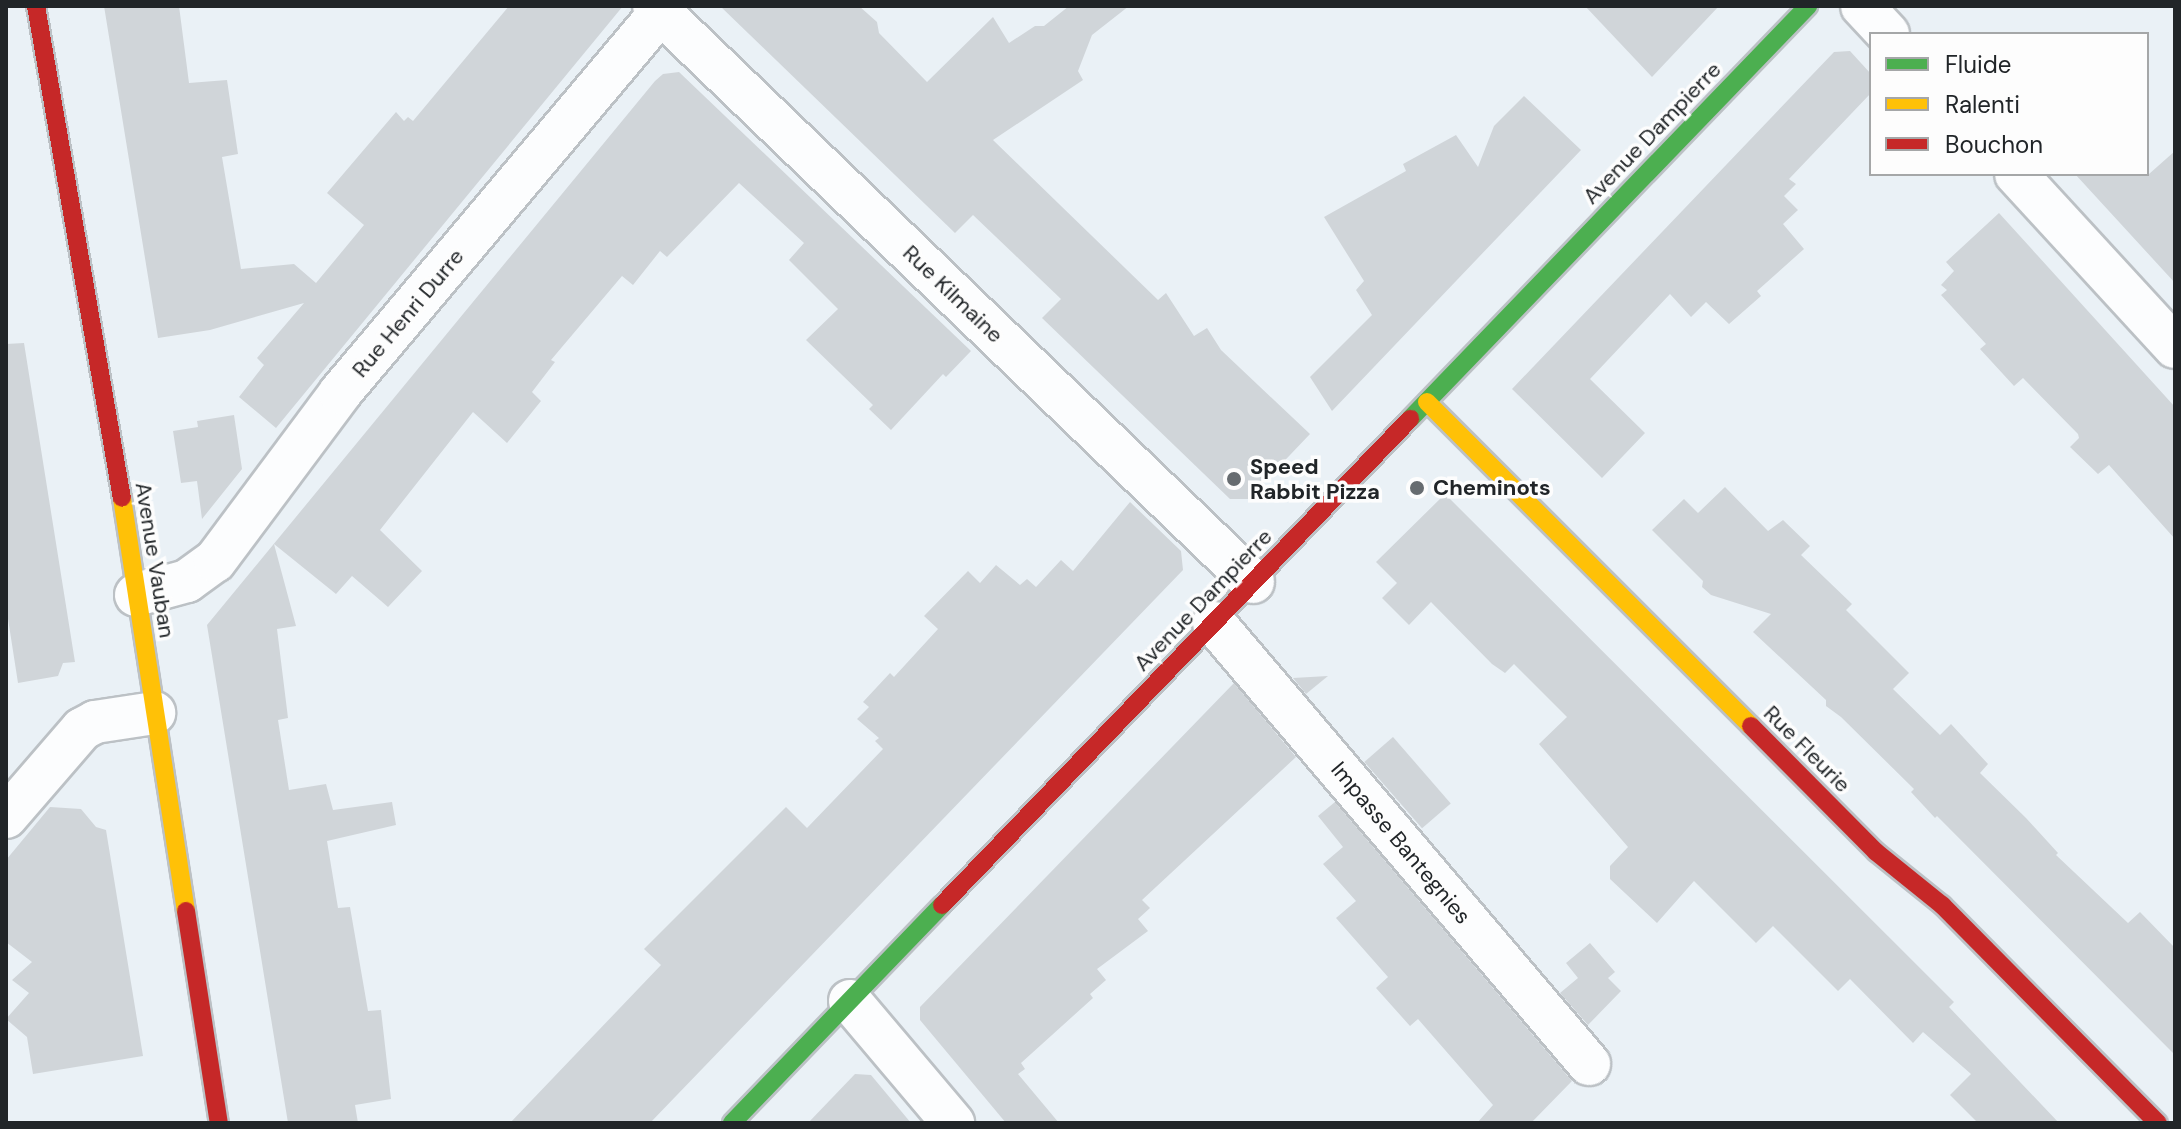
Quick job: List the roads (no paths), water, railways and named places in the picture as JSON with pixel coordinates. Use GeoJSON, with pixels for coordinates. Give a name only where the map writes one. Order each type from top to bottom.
{"type":"FeatureCollection","features":[{"type":"Feature","properties":{"kind":"street","name":"Avenue Vauban"},"geometry":{"type":"LineString","coordinates":[[36,6],[136,595],[219,1123]]}},
{"type":"Feature","properties":{"kind":"street","name":"Avenue Dampierre"},"geometry":{"type":"LineString","coordinates":[[732,1123],[1808,6]]}},
{"type":"Feature","properties":{"kind":"street"},"geometry":{"type":"LineString","coordinates":[[1862,6],[1886,32]]}},
{"type":"Feature","properties":{"kind":"street","name":"Rue Henri Durre"},"geometry":{"type":"LineString","coordinates":[[136,595],[187,581],[215,561],[340,393],[660,8]]}},
{"type":"Feature","properties":{"kind":"street","name":"Rue Kilmaine"},"geometry":{"type":"LineString","coordinates":[[660,8],[1253,582]]}},
{"type":"Feature","properties":{"kind":"street"},"geometry":{"type":"LineString","coordinates":[[2018,176],[2175,347]]}},
{"type":"Feature","properties":{"kind":"street","name":"Rue Fleurie"},"geometry":{"type":"LineString","coordinates":[[1427,402],[1876,852],[1942,905],[2158,1123]]}},
{"type":"Feature","properties":{"kind":"street","name":"Impasse Bantegnies"},"geometry":{"type":"LineString","coordinates":[[1214,623],[1589,1064]]}},
{"type":"Feature","properties":{"kind":"street"},"geometry":{"type":"LineString","coordinates":[[6,817],[82,729],[95,722],[154,713]]}},
{"type":"Feature","properties":{"kind":"street"},"geometry":{"type":"LineString","coordinates":[[850,1001],[953,1123]]}},
{"type":"Feature","properties":{"kind":"place","name":"Speed Rabbit Pizza"},"geometry":{"type":"Point","coordinates":[1234,479]}},
{"type":"Feature","properties":{"kind":"place","name":"Cheminots"},"geometry":{"type":"Point","coordinates":[1417,488]}}]}
